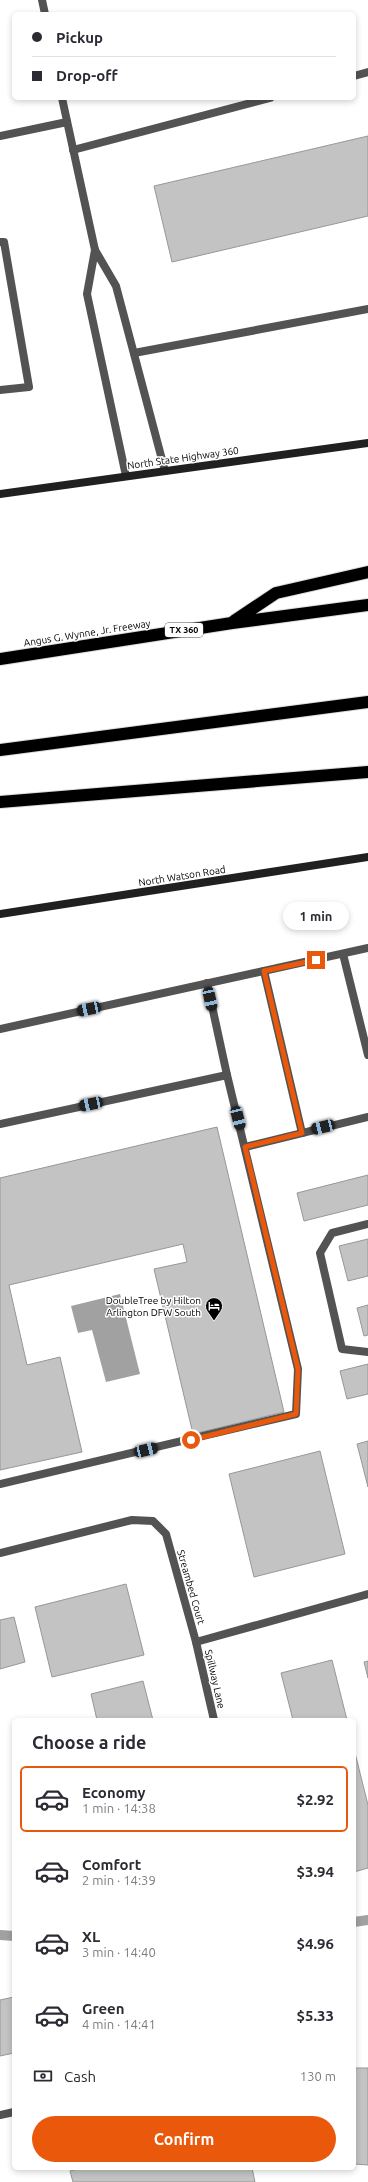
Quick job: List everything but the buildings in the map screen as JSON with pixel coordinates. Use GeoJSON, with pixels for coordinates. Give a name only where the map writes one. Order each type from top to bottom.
{"type":"FeatureCollection","features":[{"type":"Feature","properties":{"kind":"highway"},"geometry":{"type":"LineString","coordinates":[[232,623],[276,593],[368,572]]}},
{"type":"Feature","properties":{"kind":"highway","name":"Angus G. Wynne, Jr. Freeway"},"geometry":{"type":"LineString","coordinates":[[0,659],[232,623],[368,605]]}},
{"type":"Feature","properties":{"kind":"highway"},"geometry":{"type":"LineString","coordinates":[[0,750],[368,702]]}},
{"type":"Feature","properties":{"kind":"highway"},"geometry":{"type":"LineString","coordinates":[[0,802],[368,772]]}},
{"type":"Feature","properties":{"kind":"main road","name":"North State Highway 360"},"geometry":{"type":"LineString","coordinates":[[0,494],[368,443]]}},
{"type":"Feature","properties":{"kind":"main road","name":"North Watson Road"},"geometry":{"type":"LineString","coordinates":[[0,914],[368,857]]}},
{"type":"Feature","properties":{"kind":"lane"},"geometry":{"type":"LineString","coordinates":[[42,0],[45,12]]}},
{"type":"Feature","properties":{"kind":"lane"},"geometry":{"type":"LineString","coordinates":[[356,75],[368,72]]}},
{"type":"Feature","properties":{"kind":"lane"},"geometry":{"type":"LineString","coordinates":[[62,100],[95,250],[116,286],[165,471]]}},
{"type":"Feature","properties":{"kind":"lane"},"geometry":{"type":"LineString","coordinates":[[73,150],[262,100]]}},
{"type":"Feature","properties":{"kind":"lane"},"geometry":{"type":"LineString","coordinates":[[0,136],[67,122]]}},
{"type":"Feature","properties":{"kind":"lane"},"geometry":{"type":"LineString","coordinates":[[0,242],[4,242],[29,387],[0,390]]}},
{"type":"Feature","properties":{"kind":"lane"},"geometry":{"type":"LineString","coordinates":[[95,250],[87,294],[126,476]]}},
{"type":"Feature","properties":{"kind":"lane"},"geometry":{"type":"LineString","coordinates":[[134,353],[368,309]]}},
{"type":"Feature","properties":{"kind":"lane"},"geometry":{"type":"LineString","coordinates":[[0,1029],[368,948]]}},
{"type":"Feature","properties":{"kind":"lane"},"geometry":{"type":"LineString","coordinates":[[343,954],[368,1055]]}},
{"type":"Feature","properties":{"kind":"lane"},"geometry":{"type":"LineString","coordinates":[[264,971],[302,1133]]}},
{"type":"Feature","properties":{"kind":"lane"},"geometry":{"type":"LineString","coordinates":[[0,1484],[296,1414],[298,1369],[227,1075],[207,983]]}},
{"type":"Feature","properties":{"kind":"lane"},"geometry":{"type":"LineString","coordinates":[[0,1124],[227,1075]]}},
{"type":"Feature","properties":{"kind":"lane"},"geometry":{"type":"LineString","coordinates":[[245,1147],[368,1117]]}},
{"type":"Feature","properties":{"kind":"lane"},"geometry":{"type":"LineString","coordinates":[[368,1224],[332,1233],[320,1253],[342,1349],[368,1352]]}},
{"type":"Feature","properties":{"kind":"lane","name":"Streambed Court"},"geometry":{"type":"LineString","coordinates":[[0,1553],[132,1520],[153,1521],[166,1534],[196,1642]]}},
{"type":"Feature","properties":{"kind":"lane"},"geometry":{"type":"LineString","coordinates":[[196,1642],[368,1594]]}},
{"type":"Feature","properties":{"kind":"lane","name":"Spillway Lane"},"geometry":{"type":"LineString","coordinates":[[196,1642],[214,1718]]}},
{"type":"Feature","properties":{"kind":"lane"},"geometry":{"type":"LineString","coordinates":[[0,2115],[12,2112]]}},
{"type":"Feature","properties":{"kind":"shaded area"},"geometry":{"type":"Polygon","coordinates":[[[120,1294],[140,1374],[106,1382],[92,1330],[78,1333],[71,1306],[120,1294]]]}},
{"type":"Feature","properties":{"kind":"waterway"},"geometry":{"type":"LineString","coordinates":[[356,1922],[368,1920]]}},
{"type":"Feature","properties":{"kind":"waterway"},"geometry":{"type":"LineString","coordinates":[[0,1935],[12,1936]]}},
{"type":"Feature","properties":{"kind":"place","name":"DoubleTree by Hilton Arlington DFW South"},"geometry":{"type":"Point","coordinates":[214,1321]}},
{"type":"Feature","properties":{"kind":"route"},"geometry":{"type":"LineString","coordinates":[[191,1440],[296,1414],[298,1369],[245,1147],[302,1133],[264,971],[316,960]]}}]}
